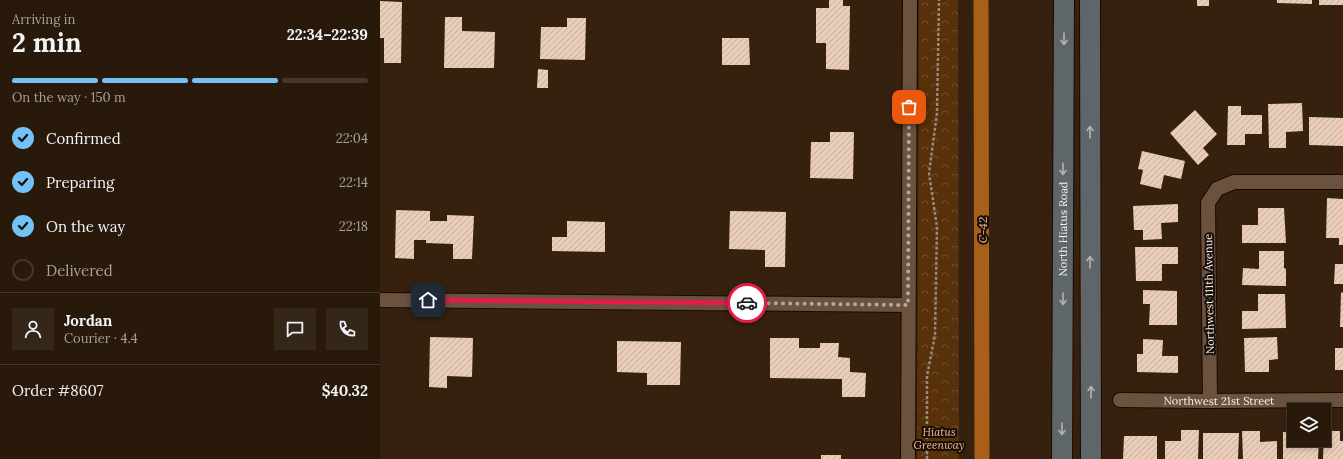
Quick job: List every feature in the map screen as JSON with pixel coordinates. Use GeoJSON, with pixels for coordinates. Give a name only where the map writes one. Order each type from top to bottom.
{"type":"FeatureCollection","features":[{"type":"Feature","properties":{"kind":"main road","name":"North Hiatus Road"},"geometry":{"type":"LineString","coordinates":[[1062,459],[1064,0]]}},
{"type":"Feature","properties":{"kind":"main road"},"geometry":{"type":"LineString","coordinates":[[1090,0],[1089,96],[1091,459]]}},
{"type":"Feature","properties":{"kind":"main road"},"geometry":{"type":"LineString","coordinates":[[1064,96],[1089,96]]}},
{"type":"Feature","properties":{"kind":"street"},"geometry":{"type":"LineString","coordinates":[[908,459],[910,0]]}},
{"type":"Feature","properties":{"kind":"street","name":"Northwest 111th Avenue"},"geometry":{"type":"LineString","coordinates":[[1210,401],[1208,203],[1216,189],[1234,182],[1343,182]]}},
{"type":"Feature","properties":{"kind":"street"},"geometry":{"type":"LineString","coordinates":[[380,300],[908,305]]}},
{"type":"Feature","properties":{"kind":"street","name":"Northwest 21st Street"},"geometry":{"type":"LineString","coordinates":[[1120,400],[1343,400]]}},
{"type":"Feature","properties":{"kind":"path"},"geometry":{"type":"LineString","coordinates":[[927,459],[927,376],[935,335],[937,227],[929,173],[937,113],[939,0]]}},
{"type":"Feature","properties":{"kind":"green space","name":"Hiatus Greenway"},"geometry":{"type":"Polygon","coordinates":[[[919,0],[958,0],[959,459],[917,459],[919,0]]]}},
{"type":"Feature","properties":{"kind":"building"},"geometry":{"type":"Polygon","coordinates":[[[829,0],[843,0],[843,6],[850,6],[849,70],[826,69],[826,43],[816,43],[816,8],[829,8],[829,0]]]}},
{"type":"Feature","properties":{"kind":"building"},"geometry":{"type":"Polygon","coordinates":[[[1197,0],[1209,0],[1209,6],[1197,6],[1197,0]]]}},
{"type":"Feature","properties":{"kind":"building"},"geometry":{"type":"Polygon","coordinates":[[[1277,0],[1312,0],[1312,4],[1277,3],[1277,0]]]}},
{"type":"Feature","properties":{"kind":"building"},"geometry":{"type":"Polygon","coordinates":[[[1319,0],[1343,0],[1343,5],[1319,5],[1319,0]]]}},
{"type":"Feature","properties":{"kind":"building"},"geometry":{"type":"Polygon","coordinates":[[[380,1],[402,2],[401,63],[384,63],[384,38],[380,38],[380,1]]]}},
{"type":"Feature","properties":{"kind":"building"},"geometry":{"type":"Polygon","coordinates":[[[445,17],[462,17],[462,31],[495,32],[494,68],[444,68],[445,17]]]}},
{"type":"Feature","properties":{"kind":"building"},"geometry":{"type":"Polygon","coordinates":[[[567,18],[586,18],[585,60],[540,59],[541,27],[567,27],[567,18]]]}},
{"type":"Feature","properties":{"kind":"building"},"geometry":{"type":"Polygon","coordinates":[[[722,38],[749,38],[750,65],[722,65],[722,38]]]}},
{"type":"Feature","properties":{"kind":"building"},"geometry":{"type":"Polygon","coordinates":[[[538,69],[548,70],[548,88],[537,88],[538,69]]]}},
{"type":"Feature","properties":{"kind":"building"},"geometry":{"type":"Polygon","coordinates":[[[1302,103],[1303,131],[1286,132],[1286,148],[1269,148],[1268,104],[1302,103]]]}},
{"type":"Feature","properties":{"kind":"building"},"geometry":{"type":"Polygon","coordinates":[[[1228,106],[1241,106],[1241,115],[1262,115],[1262,134],[1245,134],[1245,145],[1227,145],[1228,106]]]}},
{"type":"Feature","properties":{"kind":"building"},"geometry":{"type":"Polygon","coordinates":[[[1195,110],[1217,134],[1203,148],[1209,155],[1198,165],[1170,133],[1195,110]]]}},
{"type":"Feature","properties":{"kind":"building"},"geometry":{"type":"Polygon","coordinates":[[[1309,117],[1343,118],[1343,146],[1309,145],[1309,117]]]}},
{"type":"Feature","properties":{"kind":"building"},"geometry":{"type":"Polygon","coordinates":[[[830,132],[854,132],[853,179],[810,178],[811,142],[830,142],[830,132]]]}},
{"type":"Feature","properties":{"kind":"building"},"geometry":{"type":"Polygon","coordinates":[[[1142,151],[1185,161],[1181,179],[1164,175],[1161,189],[1140,184],[1143,170],[1138,169],[1142,151]]]}},
{"type":"Feature","properties":{"kind":"building"},"geometry":{"type":"Polygon","coordinates":[[[1327,198],[1343,199],[1343,245],[1339,245],[1339,238],[1326,238],[1327,198]]]}},
{"type":"Feature","properties":{"kind":"building"},"geometry":{"type":"Polygon","coordinates":[[[1178,204],[1178,222],[1161,223],[1162,239],[1143,240],[1143,230],[1134,230],[1133,206],[1178,204]]]}},
{"type":"Feature","properties":{"kind":"building"},"geometry":{"type":"Polygon","coordinates":[[[1258,208],[1284,208],[1286,243],[1242,243],[1242,225],[1258,225],[1258,208]]]}},
{"type":"Feature","properties":{"kind":"building"},"geometry":{"type":"Polygon","coordinates":[[[396,210],[430,211],[430,221],[447,221],[447,215],[474,216],[472,259],[453,259],[453,244],[426,243],[426,240],[414,240],[414,259],[395,258],[396,210]]]}},
{"type":"Feature","properties":{"kind":"building"},"geometry":{"type":"Polygon","coordinates":[[[730,211],[786,212],[785,267],[765,267],[765,250],[729,249],[730,211]]]}},
{"type":"Feature","properties":{"kind":"building"},"geometry":{"type":"Polygon","coordinates":[[[567,221],[605,222],[605,252],[552,251],[552,237],[567,237],[567,221]]]}},
{"type":"Feature","properties":{"kind":"building"},"geometry":{"type":"Polygon","coordinates":[[[1135,247],[1178,247],[1178,264],[1162,264],[1162,281],[1136,281],[1135,247]]]}},
{"type":"Feature","properties":{"kind":"building"},"geometry":{"type":"Polygon","coordinates":[[[1259,251],[1284,251],[1286,286],[1242,285],[1243,268],[1259,269],[1259,251]]]}},
{"type":"Feature","properties":{"kind":"building"},"geometry":{"type":"Polygon","coordinates":[[[1335,264],[1343,264],[1343,284],[1334,284],[1335,264]]]}},
{"type":"Feature","properties":{"kind":"building"},"geometry":{"type":"Polygon","coordinates":[[[1143,290],[1177,291],[1177,325],[1149,325],[1150,304],[1143,304],[1143,290]]]}},
{"type":"Feature","properties":{"kind":"building"},"geometry":{"type":"Polygon","coordinates":[[[1341,292],[1343,293],[1343,327],[1340,327],[1341,292]]]}},
{"type":"Feature","properties":{"kind":"building"},"geometry":{"type":"Polygon","coordinates":[[[1258,294],[1285,294],[1286,328],[1242,329],[1242,311],[1258,311],[1258,294]]]}},
{"type":"Feature","properties":{"kind":"building"},"geometry":{"type":"Polygon","coordinates":[[[430,337],[473,338],[472,377],[447,376],[447,388],[429,387],[430,337]]]}},
{"type":"Feature","properties":{"kind":"building"},"geometry":{"type":"Polygon","coordinates":[[[1277,337],[1278,359],[1269,360],[1269,372],[1245,372],[1244,338],[1277,337]]]}},
{"type":"Feature","properties":{"kind":"building"},"geometry":{"type":"Polygon","coordinates":[[[770,338],[799,338],[799,348],[820,348],[820,343],[839,343],[838,357],[850,358],[850,372],[866,373],[865,397],[842,397],[842,379],[770,378],[770,338]]]}},
{"type":"Feature","properties":{"kind":"building"},"geometry":{"type":"Polygon","coordinates":[[[1143,339],[1163,340],[1162,356],[1178,356],[1178,373],[1137,372],[1137,354],[1143,354],[1143,339]]]}},
{"type":"Feature","properties":{"kind":"building"},"geometry":{"type":"Polygon","coordinates":[[[617,341],[681,342],[680,385],[647,385],[647,373],[617,372],[617,341]]]}},
{"type":"Feature","properties":{"kind":"building"},"geometry":{"type":"Polygon","coordinates":[[[1335,348],[1343,348],[1343,370],[1335,370],[1335,348]]]}},
{"type":"Feature","properties":{"kind":"building"},"geometry":{"type":"Polygon","coordinates":[[[1181,430],[1199,430],[1198,459],[1165,459],[1165,441],[1181,441],[1181,430]]]}},
{"type":"Feature","properties":{"kind":"building"},"geometry":{"type":"Polygon","coordinates":[[[1242,431],[1260,431],[1260,442],[1277,441],[1277,459],[1243,459],[1242,431]]]}},
{"type":"Feature","properties":{"kind":"building"},"geometry":{"type":"Polygon","coordinates":[[[1331,431],[1340,431],[1340,441],[1343,441],[1343,459],[1323,459],[1323,447],[1331,447],[1331,431]]]}},
{"type":"Feature","properties":{"kind":"building"},"geometry":{"type":"Polygon","coordinates":[[[1283,432],[1287,432],[1287,447],[1319,447],[1318,459],[1283,459],[1283,432]]]}},
{"type":"Feature","properties":{"kind":"building"},"geometry":{"type":"Polygon","coordinates":[[[1203,433],[1239,433],[1238,459],[1203,459],[1203,433]]]}},
{"type":"Feature","properties":{"kind":"building"},"geometry":{"type":"Polygon","coordinates":[[[1124,436],[1157,436],[1157,459],[1123,459],[1124,436]]]}},
{"type":"Feature","properties":{"kind":"building"},"geometry":{"type":"Polygon","coordinates":[[[821,455],[841,455],[841,459],[821,459],[821,455]]]}},
{"type":"Feature","properties":{"kind":"waterway","name":"C-42"},"geometry":{"type":"LineString","coordinates":[[981,0],[982,459]]}},
{"type":"Feature","properties":{"kind":"way so far"},"geometry":{"type":"LineString","coordinates":[[747,303],[908,305],[909,107]]}},
{"type":"Feature","properties":{"kind":"route"},"geometry":{"type":"LineString","coordinates":[[428,300],[747,303]]}}]}
